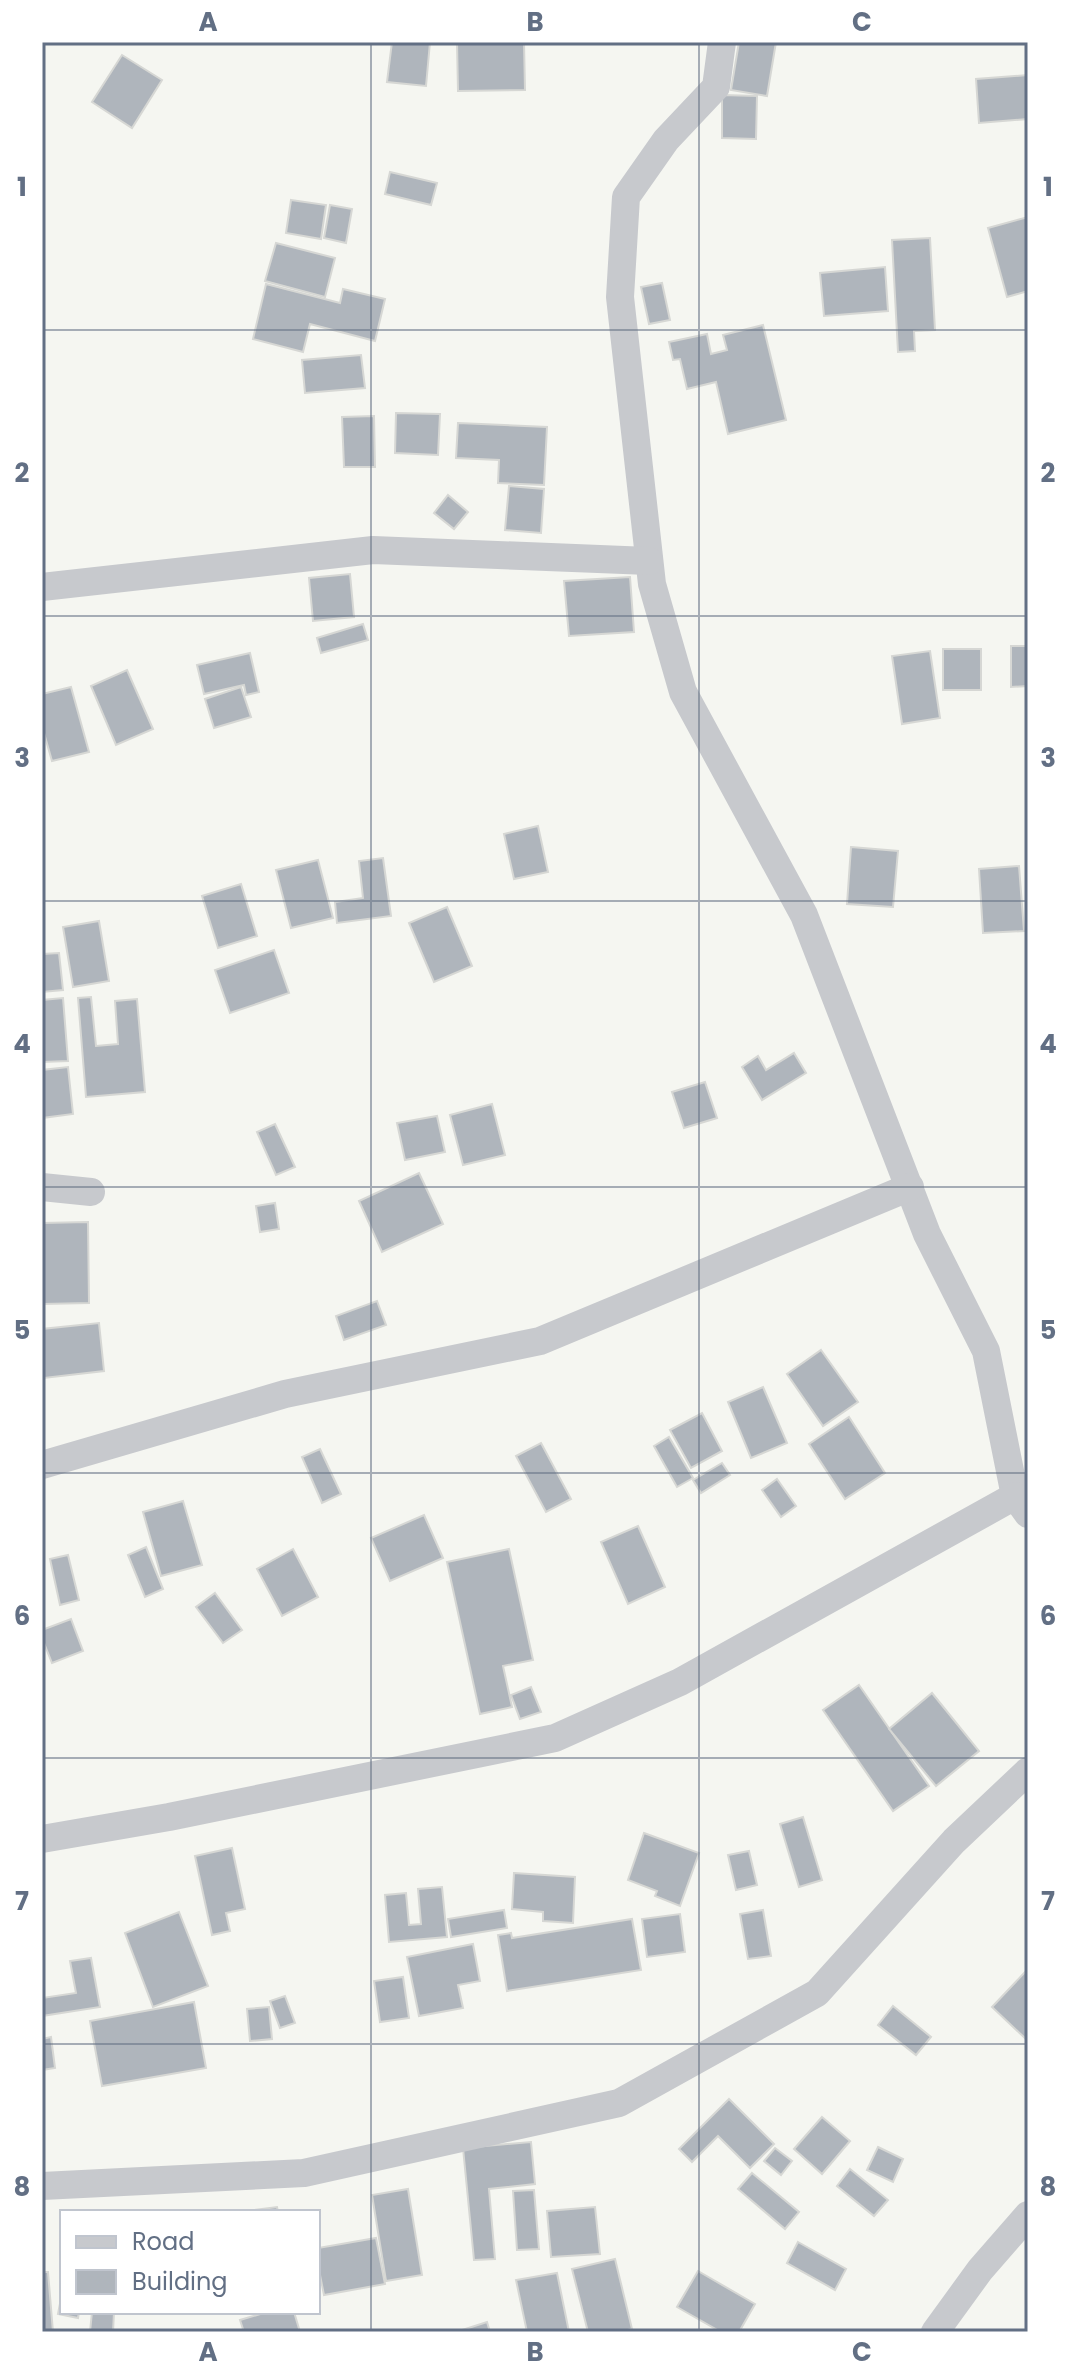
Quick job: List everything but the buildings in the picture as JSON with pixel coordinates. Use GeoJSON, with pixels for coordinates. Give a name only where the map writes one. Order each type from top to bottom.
{"type":"FeatureCollection","features":[{"type":"Feature","properties":{"kind":"street"},"geometry":{"type":"LineString","coordinates":[[42,1839],[169,1817],[555,1738],[680,1682],[1021,1505],[986,1351],[927,1234],[804,915],[737,797],[683,692],[652,584],[620,297],[626,197],[666,140],[716,87],[722,42]]}},
{"type":"Feature","properties":{"kind":"street"},"geometry":{"type":"LineString","coordinates":[[42,587],[373,550],[649,561]]}},
{"type":"Feature","properties":{"kind":"street"},"geometry":{"type":"LineString","coordinates":[[42,1187],[91,1192]]}},
{"type":"Feature","properties":{"kind":"street"},"geometry":{"type":"LineString","coordinates":[[42,1465],[285,1394],[540,1341],[910,1187]]}},
{"type":"Feature","properties":{"kind":"street"},"geometry":{"type":"LineString","coordinates":[[42,2186],[304,2173],[619,2103],[817,1993],[954,1841],[1028,1771]]}},
{"type":"Feature","properties":{"kind":"street"},"geometry":{"type":"LineString","coordinates":[[935,2332],[980,2270],[1028,2215]]}}]}
